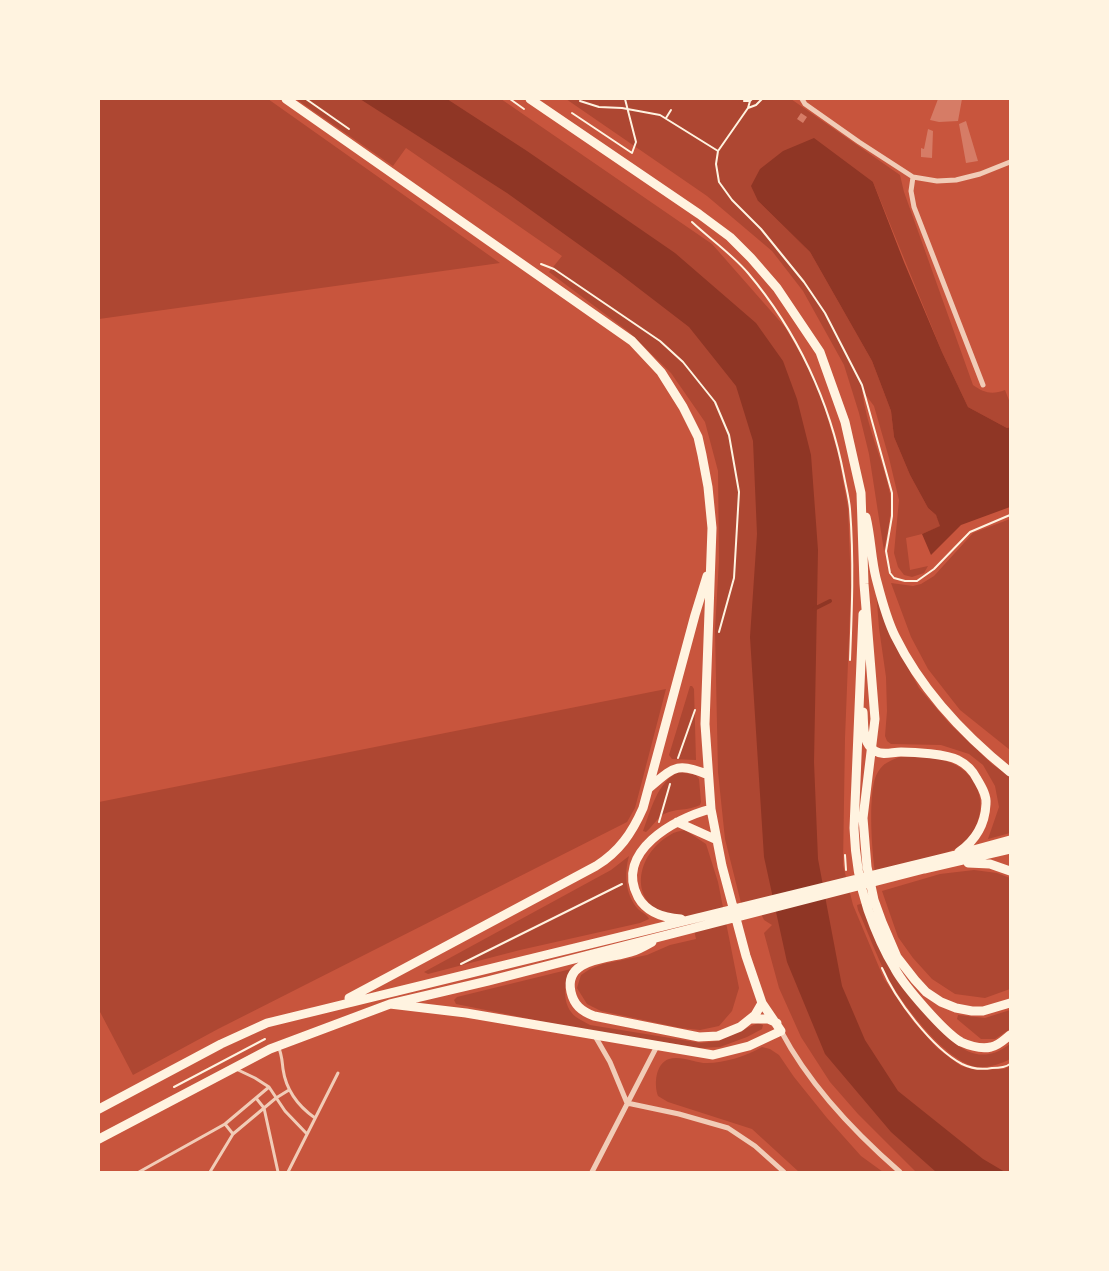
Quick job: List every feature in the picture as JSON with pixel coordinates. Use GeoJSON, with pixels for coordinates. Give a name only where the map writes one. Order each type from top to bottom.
{"type":"FeatureCollection","features":[{"type":"Feature","properties":{"kind":"main road"},"geometry":{"type":"LineString","coordinates":[[286,99],[632,341],[665,379],[684,407],[698,437],[708,487],[712,528],[705,724],[711,809],[716,840],[746,956],[762,1003],[779,1027]]}},
{"type":"Feature","properties":{"kind":"main road"},"geometry":{"type":"LineString","coordinates":[[530,99],[730,237],[772,282],[820,352],[845,422],[867,521],[875,575],[883,605],[898,642],[914,672],[936,702],[995,760],[1010,772]]}},
{"type":"Feature","properties":{"kind":"main road"},"geometry":{"type":"LineString","coordinates":[[861,493],[864,584],[875,720],[863,818],[867,867],[874,900],[898,957],[914,980],[926,992],[941,1002],[956,1008],[983,1011],[1010,1003]]}},
{"type":"Feature","properties":{"kind":"main road"},"geometry":{"type":"LineString","coordinates":[[338,1004],[610,857],[635,828],[644,808],[695,615],[711,564]]}},
{"type":"Feature","properties":{"kind":"main road"},"geometry":{"type":"LineString","coordinates":[[864,584],[854,828],[856,859],[868,908],[879,938],[895,970],[919,1002],[945,1028],[961,1042],[979,1047],[992,1047],[1010,1035]]}},
{"type":"Feature","properties":{"kind":"main road"},"geometry":{"type":"LineString","coordinates":[[859,688],[864,733],[872,750],[881,754],[900,752],[958,759],[972,771],[982,786],[986,801],[985,816],[980,830],[955,859]]}},
{"type":"Feature","properties":{"kind":"main road"},"geometry":{"type":"LineString","coordinates":[[869,772],[878,761],[900,752]]}},
{"type":"Feature","properties":{"kind":"main road"},"geometry":{"type":"LineString","coordinates":[[649,788],[675,768],[688,767],[708,775]]}},
{"type":"Feature","properties":{"kind":"main road"},"geometry":{"type":"LineString","coordinates":[[690,924],[652,912],[640,900],[632,879],[638,859],[654,837],[695,813],[711,809]]}},
{"type":"Feature","properties":{"kind":"main road"},"geometry":{"type":"LineString","coordinates":[[677,822],[716,840]]}},
{"type":"Feature","properties":{"kind":"main road"},"geometry":{"type":"LineString","coordinates":[[955,859],[1010,840]]}},
{"type":"Feature","properties":{"kind":"main road"},"geometry":{"type":"LineString","coordinates":[[99,1109],[221,1044],[267,1023],[338,1004],[690,924],[924,866],[1010,849]]}},
{"type":"Feature","properties":{"kind":"main road"},"geometry":{"type":"LineString","coordinates":[[955,859],[990,864],[1010,871]]}},
{"type":"Feature","properties":{"kind":"main road"},"geometry":{"type":"LineString","coordinates":[[690,924],[631,952],[590,961],[577,969],[571,978],[570,988],[576,1005],[584,1012],[594,1016],[699,1037],[718,1036],[740,1027],[755,1015],[762,1003]]}},
{"type":"Feature","properties":{"kind":"main road"},"geometry":{"type":"LineString","coordinates":[[99,1139],[278,1045],[390,1004],[488,981],[667,934]]}},
{"type":"Feature","properties":{"kind":"main road"},"geometry":{"type":"LineString","coordinates":[[390,1004],[466,1013],[712,1056],[750,1046],[779,1027]]}},
{"type":"Feature","properties":{"kind":"main road"},"geometry":{"type":"LineString","coordinates":[[750,1019],[768,1019],[779,1027]]}},
{"type":"Feature","properties":{"kind":"street"},"geometry":{"type":"LineString","coordinates":[[802,99],[805,104],[859,142],[912,176],[938,181],[956,180],[980,174],[1009,163],[1010,169]]}},
{"type":"Feature","properties":{"kind":"street"},"geometry":{"type":"LineString","coordinates":[[912,176],[911,191],[914,207],[983,385]]}},
{"type":"Feature","properties":{"kind":"street"},"geometry":{"type":"LineString","coordinates":[[779,1027],[788,1044],[832,1107],[900,1172]]}},
{"type":"Feature","properties":{"kind":"street"},"geometry":{"type":"LineString","coordinates":[[595,1036],[610,1062],[627,1103]]}},
{"type":"Feature","properties":{"kind":"street"},"geometry":{"type":"LineString","coordinates":[[592,1172],[657,1046]]}},
{"type":"Feature","properties":{"kind":"street"},"geometry":{"type":"LineString","coordinates":[[627,1103],[679,1114],[728,1128],[755,1146],[784,1172]]}},
{"type":"Feature","properties":{"kind":"lane"},"geometry":{"type":"LineString","coordinates":[[278,1045],[289,1090],[302,1109],[315,1118]]}},
{"type":"Feature","properties":{"kind":"lane"},"geometry":{"type":"LineString","coordinates":[[233,1068],[269,1087],[294,1122],[307,1134]]}},
{"type":"Feature","properties":{"kind":"lane"},"geometry":{"type":"LineString","coordinates":[[288,1172],[338,1073]]}},
{"type":"Feature","properties":{"kind":"lane"},"geometry":{"type":"LineString","coordinates":[[140,1172],[225,1124],[269,1087]]}},
{"type":"Feature","properties":{"kind":"lane"},"geometry":{"type":"LineString","coordinates":[[210,1172],[233,1134],[276,1098],[289,1090]]}},
{"type":"Feature","properties":{"kind":"lane"},"geometry":{"type":"LineString","coordinates":[[256,1098],[264,1108],[278,1172]]}},
{"type":"Feature","properties":{"kind":"lane"},"geometry":{"type":"LineString","coordinates":[[225,1124],[233,1134]]}},
{"type":"Feature","properties":{"kind":"path"},"geometry":{"type":"LineString","coordinates":[[306,99],[354,133]]}},
{"type":"Feature","properties":{"kind":"path"},"geometry":{"type":"LineString","coordinates":[[510,99],[526,110]]}},
{"type":"Feature","properties":{"kind":"path"},"geometry":{"type":"LineString","coordinates":[[572,113],[632,153],[636,142],[625,99]]}},
{"type":"Feature","properties":{"kind":"path"},"geometry":{"type":"LineString","coordinates":[[719,180],[716,164],[718,151],[748,108],[751,100],[744,101],[746,99]]}},
{"type":"Feature","properties":{"kind":"path"},"geometry":{"type":"LineString","coordinates":[[748,108],[756,105],[762,99]]}},
{"type":"Feature","properties":{"kind":"path"},"geometry":{"type":"LineString","coordinates":[[580,102],[599,107],[660,114],[718,151]]}},
{"type":"Feature","properties":{"kind":"path"},"geometry":{"type":"LineString","coordinates":[[666,118],[672,110]]}},
{"type":"Feature","properties":{"kind":"path"},"geometry":{"type":"LineString","coordinates":[[691,222],[747,273],[775,310],[803,354],[820,392],[840,453],[850,508],[853,584],[850,664]]}},
{"type":"Feature","properties":{"kind":"path"},"geometry":{"type":"LineString","coordinates":[[538,263],[554,270],[660,340],[683,362],[715,402],[729,435],[739,492],[734,578],[719,632]]}},
{"type":"Feature","properties":{"kind":"path"},"geometry":{"type":"LineString","coordinates":[[949,552],[970,532],[1010,515]]}},
{"type":"Feature","properties":{"kind":"path"},"geometry":{"type":"LineString","coordinates":[[654,837],[697,704]]}},
{"type":"Feature","properties":{"kind":"path"},"geometry":{"type":"LineString","coordinates":[[845,847],[847,875]]}},
{"type":"Feature","properties":{"kind":"path"},"geometry":{"type":"LineString","coordinates":[[459,965],[610,892],[632,879]]}},
{"type":"Feature","properties":{"kind":"path"},"geometry":{"type":"LineString","coordinates":[[879,962],[886,979],[914,1019],[937,1045],[962,1064],[977,1070],[1006,1067],[1010,1064]]}},
{"type":"Feature","properties":{"kind":"shaded area"},"geometry":{"type":"Polygon","coordinates":[[[99,99],[268,99],[500,263],[99,319],[99,99]]]}},
{"type":"Feature","properties":{"kind":"shaded area"},"geometry":{"type":"Polygon","coordinates":[[[296,99],[501,99],[712,244],[785,327],[817,382],[838,454],[848,508],[851,587],[845,738],[843,865],[853,905],[884,979],[912,1020],[937,1048],[961,1066],[976,1070],[1004,1069],[1010,1066],[1010,1172],[916,1172],[858,1114],[830,1082],[801,1037],[779,988],[764,933],[772,925],[764,920],[755,901],[741,903],[725,839],[718,772],[715,630],[719,560],[718,471],[705,422],[671,373],[629,332],[549,272],[562,256],[406,148],[393,166],[296,99]]]}},
{"type":"Feature","properties":{"kind":"shaded area"},"geometry":{"type":"Polygon","coordinates":[[[360,99],[447,99],[527,151],[675,253],[756,323],[783,361],[797,399],[811,455],[818,550],[814,762],[818,859],[842,986],[865,1040],[898,1091],[983,1159],[1005,1172],[936,1172],[891,1132],[825,1054],[787,962],[764,857],[750,637],[757,534],[753,441],[736,386],[689,327],[620,274],[507,193],[360,99]]]}},
{"type":"Feature","properties":{"kind":"shaded area"},"geometry":{"type":"Polygon","coordinates":[[[566,99],[791,99],[900,175],[904,192],[973,385],[988,392],[1005,390],[1010,403],[1010,427],[1007,428],[968,407],[942,352],[873,182],[758,201],[810,252],[872,361],[891,411],[894,437],[910,475],[928,508],[936,515],[941,526],[906,538],[910,570],[928,566],[924,573],[912,577],[904,575],[898,567],[894,553],[899,500],[874,406],[862,390],[867,417],[891,500],[884,551],[869,454],[859,413],[844,365],[803,291],[772,251],[707,196],[566,99]]]}},
{"type":"Feature","properties":{"kind":"shaded area"},"geometry":{"type":"Polygon","coordinates":[[[814,138],[873,182],[942,352],[968,407],[1007,428],[1010,427],[1010,507],[961,525],[931,555],[922,534],[940,526],[936,515],[928,508],[910,475],[894,437],[891,411],[872,361],[810,252],[758,201],[751,186],[760,169],[783,151],[814,138]]]}},
{"type":"Feature","properties":{"kind":"shaded area"},"geometry":{"type":"Polygon","coordinates":[[[1010,519],[1010,750],[960,710],[928,669],[911,637],[891,583],[913,586],[921,584],[934,576],[973,533],[1010,519]]]}},
{"type":"Feature","properties":{"kind":"shaded area"},"geometry":{"type":"Polygon","coordinates":[[[876,590],[893,640],[919,688],[949,723],[993,765],[1010,776],[1010,833],[988,839],[999,807],[995,786],[983,765],[969,754],[941,745],[891,744],[887,741],[885,736],[887,711],[886,677],[876,590]]]}},
{"type":"Feature","properties":{"kind":"shaded area"},"geometry":{"type":"Polygon","coordinates":[[[690,686],[694,689],[696,760],[672,759],[669,755],[690,686]]]}},
{"type":"Feature","properties":{"kind":"shaded area"},"geometry":{"type":"Polygon","coordinates":[[[666,689],[635,808],[627,822],[218,1029],[133,1075],[99,1010],[99,802],[666,689]]]}},
{"type":"Feature","properties":{"kind":"shaded area"},"geometry":{"type":"Polygon","coordinates":[[[899,757],[937,759],[961,768],[970,776],[980,797],[978,820],[974,831],[962,845],[946,853],[875,872],[871,821],[872,792],[878,772],[882,766],[899,757]]]}},
{"type":"Feature","properties":{"kind":"shaded area"},"geometry":{"type":"Polygon","coordinates":[[[679,772],[696,775],[699,779],[700,805],[664,814],[646,832],[643,831],[660,790],[665,782],[679,772]]]}},
{"type":"Feature","properties":{"kind":"shaded area"},"geometry":{"type":"Polygon","coordinates":[[[685,830],[706,844],[718,882],[739,988],[732,1011],[719,1026],[700,1030],[681,1028],[601,1011],[587,1004],[577,988],[581,975],[590,969],[603,964],[647,955],[670,945],[696,939],[691,916],[672,917],[658,911],[648,902],[642,891],[643,866],[649,854],[658,844],[672,834],[685,830]]]}},
{"type":"Feature","properties":{"kind":"shaded area"},"geometry":{"type":"Polygon","coordinates":[[[629,856],[626,877],[630,897],[638,909],[649,919],[640,923],[520,950],[428,974],[424,972],[611,870],[629,856]]]}},
{"type":"Feature","properties":{"kind":"shaded area"},"geometry":{"type":"Polygon","coordinates":[[[974,870],[997,873],[1010,878],[1010,989],[985,998],[955,994],[932,979],[913,958],[898,937],[882,891],[940,874],[974,870]]]}},
{"type":"Feature","properties":{"kind":"shaded area"},"geometry":{"type":"Polygon","coordinates":[[[864,903],[905,988],[930,1019],[956,1044],[976,1054],[998,1051],[1010,1044],[1010,1059],[986,1067],[977,1067],[965,1063],[939,1043],[926,1030],[903,1001],[883,968],[858,910],[857,905],[864,903]]]}},
{"type":"Feature","properties":{"kind":"shaded area"},"geometry":{"type":"Polygon","coordinates":[[[571,969],[565,994],[568,1007],[576,1017],[590,1025],[701,1043],[719,1041],[758,1023],[763,1025],[762,1029],[720,1047],[700,1048],[580,1029],[456,1004],[454,1000],[457,997],[571,969]]]}},
{"type":"Feature","properties":{"kind":"shaded area"},"geometry":{"type":"Polygon","coordinates":[[[1010,1010],[1010,1029],[995,1039],[981,1039],[957,1019],[958,1015],[985,1018],[1010,1010]]]}},
{"type":"Feature","properties":{"kind":"shaded area"},"geometry":{"type":"Polygon","coordinates":[[[762,1047],[770,1049],[779,1055],[827,1118],[861,1156],[883,1172],[799,1172],[752,1129],[668,1102],[658,1096],[656,1086],[658,1070],[669,1059],[678,1058],[702,1063],[714,1063],[735,1058],[762,1047]]]}},
{"type":"Feature","properties":{"kind":"building"},"geometry":{"type":"Polygon","coordinates":[[[938,99],[962,99],[958,121],[939,122],[930,120],[938,99]]]}},
{"type":"Feature","properties":{"kind":"building"},"geometry":{"type":"Polygon","coordinates":[[[801,113],[807,117],[803,123],[797,119],[801,113]]]}},
{"type":"Feature","properties":{"kind":"building"},"geometry":{"type":"Polygon","coordinates":[[[966,121],[978,161],[966,163],[959,124],[966,121]]]}},
{"type":"Feature","properties":{"kind":"building"},"geometry":{"type":"Polygon","coordinates":[[[928,129],[933,131],[932,158],[921,157],[921,148],[924,149],[928,129]]]}},
{"type":"Feature","properties":{"kind":"waterway"},"geometry":{"type":"LineString","coordinates":[[814,609],[830,601]]}}]}
